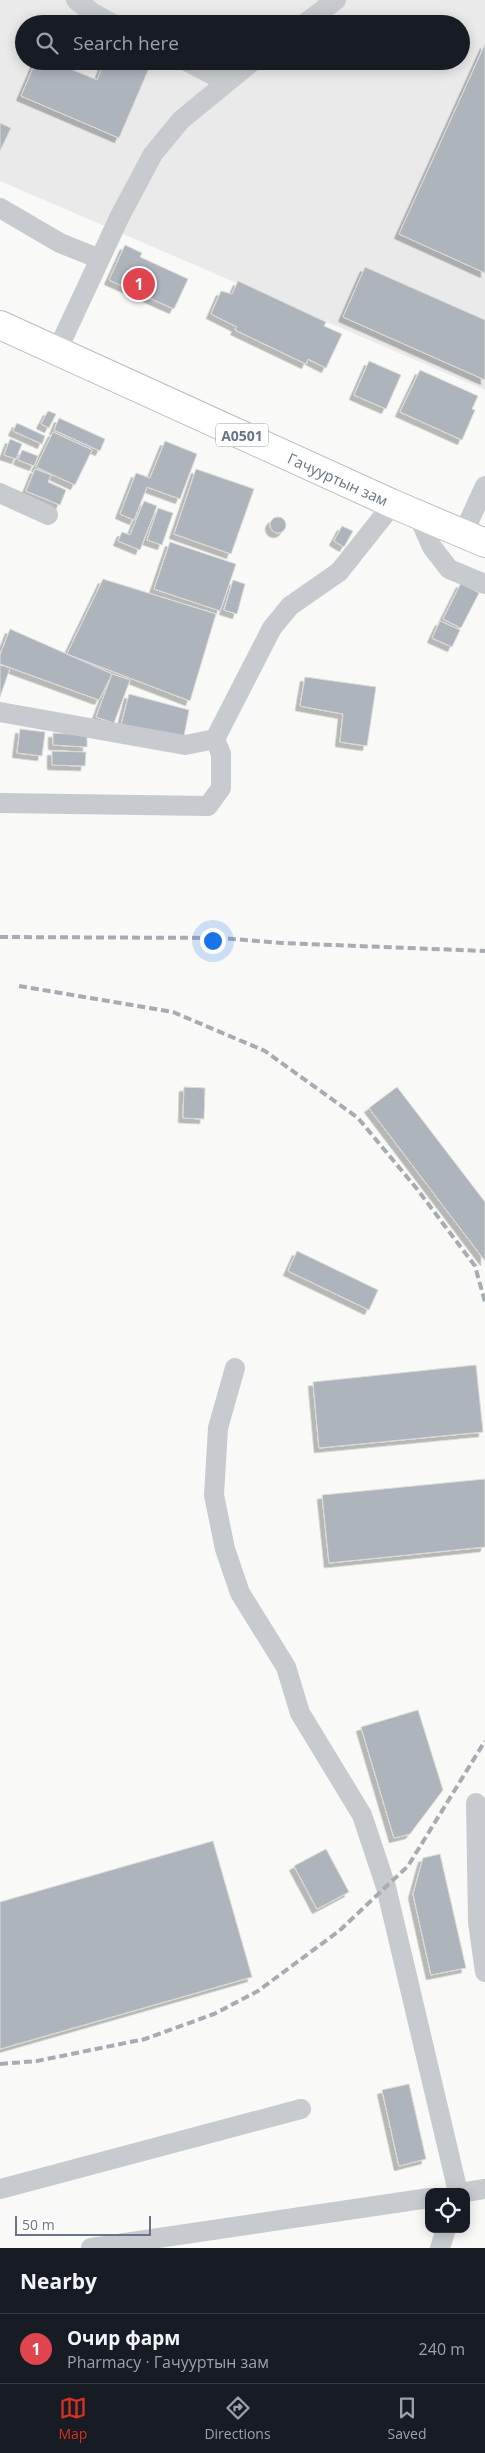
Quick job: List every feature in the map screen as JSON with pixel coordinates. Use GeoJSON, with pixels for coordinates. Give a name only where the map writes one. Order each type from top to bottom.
{"type":"FeatureCollection","features":[{"type":"Feature","properties":{"kind":"highway","name":"Гачууртын зам"},"geometry":{"type":"LineString","coordinates":[[0,325],[391,503],[474,538]]}},
{"type":"Feature","properties":{"kind":"street"},"geometry":{"type":"LineString","coordinates":[[76,0],[97,15]]}},
{"type":"Feature","properties":{"kind":"street"},"geometry":{"type":"LineString","coordinates":[[313,15],[326,3]]}},
{"type":"Feature","properties":{"kind":"street"},"geometry":{"type":"LineString","coordinates":[[203,70],[226,82]]}},
{"type":"Feature","properties":{"kind":"street"},"geometry":{"type":"LineString","coordinates":[[57,351],[100,259],[153,154],[181,120],[241,70]]}},
{"type":"Feature","properties":{"kind":"street"},"geometry":{"type":"LineString","coordinates":[[0,208],[60,243],[100,259]]}},
{"type":"Feature","properties":{"kind":"street"},"geometry":{"type":"LineString","coordinates":[[474,538],[485,486]]}},
{"type":"Feature","properties":{"kind":"street"},"geometry":{"type":"LineString","coordinates":[[0,493],[48,515]]}},
{"type":"Feature","properties":{"kind":"street"},"geometry":{"type":"LineString","coordinates":[[0,803],[208,806],[221,788],[221,754],[215,739],[272,628],[290,606],[339,572],[390,509],[391,503]]}},
{"type":"Feature","properties":{"kind":"street"},"geometry":{"type":"LineString","coordinates":[[418,515],[432,547],[449,569],[485,584]]}},
{"type":"Feature","properties":{"kind":"street"},"geometry":{"type":"LineString","coordinates":[[0,712],[185,745],[215,739]]}},
{"type":"Feature","properties":{"kind":"street"},"geometry":{"type":"LineString","coordinates":[[235,1368],[217,1438],[214,1496],[224,1549],[240,1593],[286,1667],[300,1714],[362,1815],[386,1887],[457,2188]]}},
{"type":"Feature","properties":{"kind":"street"},"geometry":{"type":"LineString","coordinates":[[476,1803],[478,1922],[485,1972]]}},
{"type":"Feature","properties":{"kind":"street"},"geometry":{"type":"LineString","coordinates":[[0,2189],[301,2109]]}},
{"type":"Feature","properties":{"kind":"street"},"geometry":{"type":"LineString","coordinates":[[470,2191],[485,2189]]}},
{"type":"Feature","properties":{"kind":"street"},"geometry":{"type":"LineString","coordinates":[[91,2248],[425,2199]]}},
{"type":"Feature","properties":{"kind":"street"},"geometry":{"type":"LineString","coordinates":[[440,2248],[445,2233]]}},
{"type":"Feature","properties":{"kind":"shaded area"},"geometry":{"type":"Polygon","coordinates":[[[0,0],[485,0],[485,390],[0,181],[0,0]]]}},
{"type":"Feature","properties":{"kind":"building"},"geometry":{"type":"Polygon","coordinates":[[[485,44],[485,273],[399,234],[485,44]]]}},
{"type":"Feature","properties":{"kind":"building"},"geometry":{"type":"Polygon","coordinates":[[[32,70],[73,70],[97,80],[101,70],[148,70],[119,138],[21,96],[32,70]]]}},
{"type":"Feature","properties":{"kind":"building"},"geometry":{"type":"Polygon","coordinates":[[[0,123],[11,128],[0,151],[0,123]]]}},
{"type":"Feature","properties":{"kind":"building"},"geometry":{"type":"Polygon","coordinates":[[[125,245],[142,253],[140,257],[188,279],[174,309],[109,280],[125,245]]]}},
{"type":"Feature","properties":{"kind":"building"},"geometry":{"type":"Polygon","coordinates":[[[365,267],[485,320],[485,380],[343,317],[365,267]]]}},
{"type":"Feature","properties":{"kind":"building"},"geometry":{"type":"Polygon","coordinates":[[[238,281],[326,322],[324,326],[342,334],[326,368],[308,359],[306,364],[235,330],[237,327],[211,314],[221,291],[232,294],[238,281]]]}},
{"type":"Feature","properties":{"kind":"building"},"geometry":{"type":"Polygon","coordinates":[[[369,361],[401,375],[386,409],[354,395],[369,361]]]}},
{"type":"Feature","properties":{"kind":"building"},"geometry":{"type":"Polygon","coordinates":[[[420,370],[478,396],[472,409],[475,410],[462,440],[400,412],[420,370]]]}},
{"type":"Feature","properties":{"kind":"building"},"geometry":{"type":"Polygon","coordinates":[[[48,411],[56,414],[49,428],[41,424],[48,411]]]}},
{"type":"Feature","properties":{"kind":"building"},"geometry":{"type":"Polygon","coordinates":[[[59,418],[105,439],[100,451],[54,430],[59,418]]]}},
{"type":"Feature","properties":{"kind":"building"},"geometry":{"type":"Polygon","coordinates":[[[17,423],[45,436],[42,444],[13,431],[17,423]]]}},
{"type":"Feature","properties":{"kind":"building"},"geometry":{"type":"Polygon","coordinates":[[[53,432],[92,450],[75,485],[36,467],[53,432]]]}},
{"type":"Feature","properties":{"kind":"building"},"geometry":{"type":"Polygon","coordinates":[[[10,439],[22,444],[16,459],[4,455],[10,439]]]}},
{"type":"Feature","properties":{"kind":"building"},"geometry":{"type":"Polygon","coordinates":[[[165,441],[197,454],[180,499],[147,487],[134,520],[120,514],[136,473],[150,478],[165,441]]]}},
{"type":"Feature","properties":{"kind":"building"},"geometry":{"type":"Polygon","coordinates":[[[22,450],[38,456],[34,466],[18,460],[22,450]]]}},
{"type":"Feature","properties":{"kind":"building"},"geometry":{"type":"Polygon","coordinates":[[[35,469],[51,475],[48,482],[66,490],[60,505],[26,491],[35,469]]]}},
{"type":"Feature","properties":{"kind":"building"},"geometry":{"type":"Polygon","coordinates":[[[196,469],[254,489],[231,554],[174,534],[196,469]]]}},
{"type":"Feature","properties":{"kind":"building"},"geometry":{"type":"Polygon","coordinates":[[[144,501],[157,506],[140,550],[118,541],[122,532],[130,535],[144,501]]]}},
{"type":"Feature","properties":{"kind":"building"},"geometry":{"type":"Polygon","coordinates":[[[158,508],[173,513],[162,545],[147,540],[158,508]]]}},
{"type":"Feature","properties":{"kind":"building"},"geometry":{"type":"Polygon","coordinates":[[[278,517],[284,519],[286,525],[284,531],[278,533],[272,531],[270,525],[272,519],[278,517]]]}},
{"type":"Feature","properties":{"kind":"building"},"geometry":{"type":"Polygon","coordinates":[[[342,526],[353,531],[344,547],[334,541],[342,526]]]}},
{"type":"Feature","properties":{"kind":"building"},"geometry":{"type":"Polygon","coordinates":[[[170,542],[236,564],[220,611],[154,589],[170,542]]]}},
{"type":"Feature","properties":{"kind":"building"},"geometry":{"type":"Polygon","coordinates":[[[103,579],[216,614],[190,701],[67,654],[103,579]]]}},
{"type":"Feature","properties":{"kind":"building"},"geometry":{"type":"Polygon","coordinates":[[[233,580],[245,584],[237,614],[224,610],[233,580]]]}},
{"type":"Feature","properties":{"kind":"building"},"geometry":{"type":"Polygon","coordinates":[[[461,583],[479,593],[461,628],[443,619],[461,583]]]}},
{"type":"Feature","properties":{"kind":"building"},"geometry":{"type":"Polygon","coordinates":[[[440,621],[460,630],[452,647],[432,638],[440,621]]]}},
{"type":"Feature","properties":{"kind":"building"},"geometry":{"type":"Polygon","coordinates":[[[10,629],[112,674],[99,700],[0,664],[0,655],[10,629]]]}},
{"type":"Feature","properties":{"kind":"building"},"geometry":{"type":"Polygon","coordinates":[[[0,665],[10,668],[0,697],[0,665]]]}},
{"type":"Feature","properties":{"kind":"building"},"geometry":{"type":"Polygon","coordinates":[[[112,674],[130,680],[114,723],[96,717],[112,674]]]}},
{"type":"Feature","properties":{"kind":"building"},"geometry":{"type":"Polygon","coordinates":[[[305,677],[376,687],[367,746],[340,742],[343,714],[300,706],[305,677]]]}},
{"type":"Feature","properties":{"kind":"building"},"geometry":{"type":"Polygon","coordinates":[[[129,694],[189,710],[184,736],[121,725],[129,694]]]}},
{"type":"Feature","properties":{"kind":"building"},"geometry":{"type":"Polygon","coordinates":[[[20,729],[45,732],[42,756],[17,753],[20,729]]]}},
{"type":"Feature","properties":{"kind":"building"},"geometry":{"type":"Polygon","coordinates":[[[53,733],[87,735],[87,747],[53,745],[53,733]]]}},
{"type":"Feature","properties":{"kind":"building"},"geometry":{"type":"Polygon","coordinates":[[[52,751],[86,752],[85,766],[52,765],[52,751]]]}},
{"type":"Feature","properties":{"kind":"building"},"geometry":{"type":"Polygon","coordinates":[[[184,1087],[205,1088],[204,1119],[183,1118],[184,1087]]]}},
{"type":"Feature","properties":{"kind":"building"},"geometry":{"type":"Polygon","coordinates":[[[397,1087],[485,1202],[485,1261],[369,1108],[397,1087]]]}},
{"type":"Feature","properties":{"kind":"building"},"geometry":{"type":"Polygon","coordinates":[[[297,1251],[378,1290],[369,1310],[288,1271],[297,1251]]]}},
{"type":"Feature","properties":{"kind":"building"},"geometry":{"type":"Polygon","coordinates":[[[476,1365],[483,1432],[319,1448],[313,1382],[476,1365]]]}},
{"type":"Feature","properties":{"kind":"building"},"geometry":{"type":"Polygon","coordinates":[[[485,1479],[485,1547],[329,1563],[322,1495],[485,1479]]]}},
{"type":"Feature","properties":{"kind":"building"},"geometry":{"type":"Polygon","coordinates":[[[418,1710],[443,1790],[410,1834],[394,1838],[361,1727],[418,1710]]]}},
{"type":"Feature","properties":{"kind":"building"},"geometry":{"type":"Polygon","coordinates":[[[213,1841],[252,1977],[0,2049],[0,1902],[213,1841]]]}},
{"type":"Feature","properties":{"kind":"building"},"geometry":{"type":"Polygon","coordinates":[[[326,1849],[349,1892],[317,1909],[294,1866],[326,1849]]]}},
{"type":"Feature","properties":{"kind":"building"},"geometry":{"type":"Polygon","coordinates":[[[440,1854],[466,1968],[431,1975],[413,1894],[423,1858],[440,1854]]]}},
{"type":"Feature","properties":{"kind":"building"},"geometry":{"type":"Polygon","coordinates":[[[409,2084],[426,2159],[399,2166],[382,2090],[409,2084]]]}},
{"type":"Feature","properties":{"kind":"railway"},"geometry":{"type":"LineString","coordinates":[[0,937],[221,938],[282,943],[485,951]]}},
{"type":"Feature","properties":{"kind":"railway"},"geometry":{"type":"LineString","coordinates":[[19,986],[173,1012],[265,1051],[358,1118],[417,1189],[475,1266],[485,1302]]}},
{"type":"Feature","properties":{"kind":"railway"},"geometry":{"type":"LineString","coordinates":[[0,2064],[37,2061],[145,2039],[214,2014],[258,1991],[339,1931],[408,1866],[485,1741]]}},
{"type":"Feature","properties":{"kind":"place","name":"Очир фарм"},"geometry":{"type":"Point","coordinates":[139,284]}}]}
